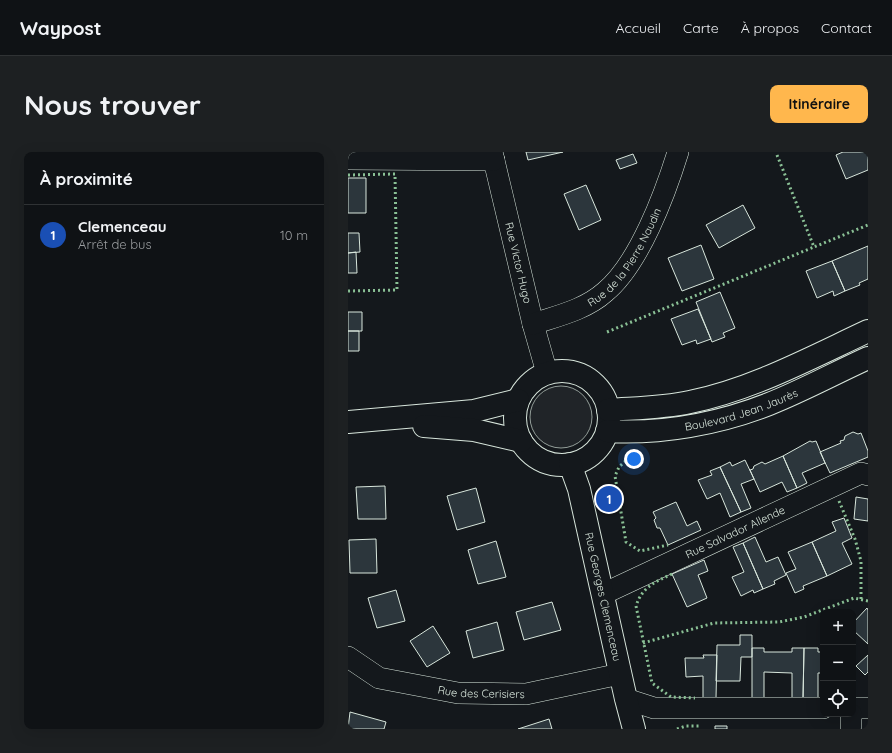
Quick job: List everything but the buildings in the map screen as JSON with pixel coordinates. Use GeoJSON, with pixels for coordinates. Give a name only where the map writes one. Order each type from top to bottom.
{"type":"FeatureCollection","features":[{"type":"Feature","properties":{"kind":"street","name":"Rue de la Pierre Naudin"},"geometry":{"type":"LineString","coordinates":[[533,324],[579,309],[605,292],[631,263],[667,186],[678,152]]}},
{"type":"Feature","properties":{"kind":"street","name":"Rue Victor Hugo"},"geometry":{"type":"LineString","coordinates":[[493,156],[533,324],[547,373]]}},
{"type":"Feature","properties":{"kind":"street"},"geometry":{"type":"LineString","coordinates":[[348,159],[493,156]]}},
{"type":"Feature","properties":{"kind":"street","name":"Boulevard Jean Jaurès"},"geometry":{"type":"LineString","coordinates":[[608,420],[654,408],[690,402],[723,394],[758,382],[868,331]]}},
{"type":"Feature","properties":{"kind":"street","name":"Boulevard Jean Jaurès"},"geometry":{"type":"LineString","coordinates":[[608,420],[630,432],[661,430],[733,416],[769,404],[868,358]]}},
{"type":"Feature","properties":{"kind":"street"},"geometry":{"type":"LineString","coordinates":[[567,371],[586,377],[601,391],[608,420],[599,446],[586,458],[570,464],[556,464],[542,460],[530,453],[521,441],[516,428],[515,414],[518,400],[530,383],[547,373],[567,371]]}},
{"type":"Feature","properties":{"kind":"street"},"geometry":{"type":"LineString","coordinates":[[359,422],[474,411],[518,400]]}},
{"type":"Feature","properties":{"kind":"street"},"geometry":{"type":"LineString","coordinates":[[359,422],[474,430],[521,441]]}},
{"type":"Feature","properties":{"kind":"street","name":"Rue Georges Clemenceau"},"geometry":{"type":"LineString","coordinates":[[570,464],[579,489],[604,594],[620,674],[634,729]]}},
{"type":"Feature","properties":{"kind":"street","name":"Rue Salvador Allende"},"geometry":{"type":"LineString","coordinates":[[604,594],[861,473],[868,475]]}},
{"type":"Feature","properties":{"kind":"street","name":"Rue des Cerisiers"},"geometry":{"type":"LineString","coordinates":[[348,657],[379,678],[458,693],[526,694],[620,674]]}},
{"type":"Feature","properties":{"kind":"street"},"geometry":{"type":"LineString","coordinates":[[626,699],[654,708],[820,708]]}},
{"type":"Feature","properties":{"kind":"street"},"geometry":{"type":"LineString","coordinates":[[856,708],[868,708]]}},
{"type":"Feature","properties":{"kind":"street"},"geometry":{"type":"LineString","coordinates":[[851,717],[851,729]]}},
{"type":"Feature","properties":{"kind":"shaded area"},"geometry":{"type":"Polygon","coordinates":[[[561,386],[573,388],[583,395],[590,405],[592,417],[590,429],[583,439],[573,446],[561,448],[549,446],[539,439],[532,429],[530,417],[532,405],[539,395],[549,388],[561,386]]]}},
{"type":"Feature","properties":{"kind":"hedge"},"geometry":{"type":"LineString","coordinates":[[777,155],[814,247],[868,225]]}},
{"type":"Feature","properties":{"kind":"hedge"},"geometry":{"type":"LineString","coordinates":[[348,175],[395,174],[397,290],[348,291]]}},
{"type":"Feature","properties":{"kind":"hedge"},"geometry":{"type":"LineString","coordinates":[[607,332],[814,247]]}},
{"type":"Feature","properties":{"kind":"hedge"},"geometry":{"type":"LineString","coordinates":[[633,454],[619,467],[615,476],[626,542],[640,551],[668,545]]}},
{"type":"Feature","properties":{"kind":"hedge"},"geometry":{"type":"LineString","coordinates":[[839,501],[855,539],[861,561],[861,599]]}},
{"type":"Feature","properties":{"kind":"hedge"},"geometry":{"type":"LineString","coordinates":[[672,574],[650,586],[642,594],[636,606],[652,683],[671,697],[695,698]]}},
{"type":"Feature","properties":{"kind":"hedge"},"geometry":{"type":"LineString","coordinates":[[643,643],[714,623],[779,622],[804,617],[854,598],[868,601]]}},
{"type":"Feature","properties":{"kind":"hedge"},"geometry":{"type":"LineString","coordinates":[[677,729],[686,726],[699,726]]}},
{"type":"Feature","properties":{"kind":"place","name":"Clemenceau"},"geometry":{"type":"Point","coordinates":[609,499]}}]}
